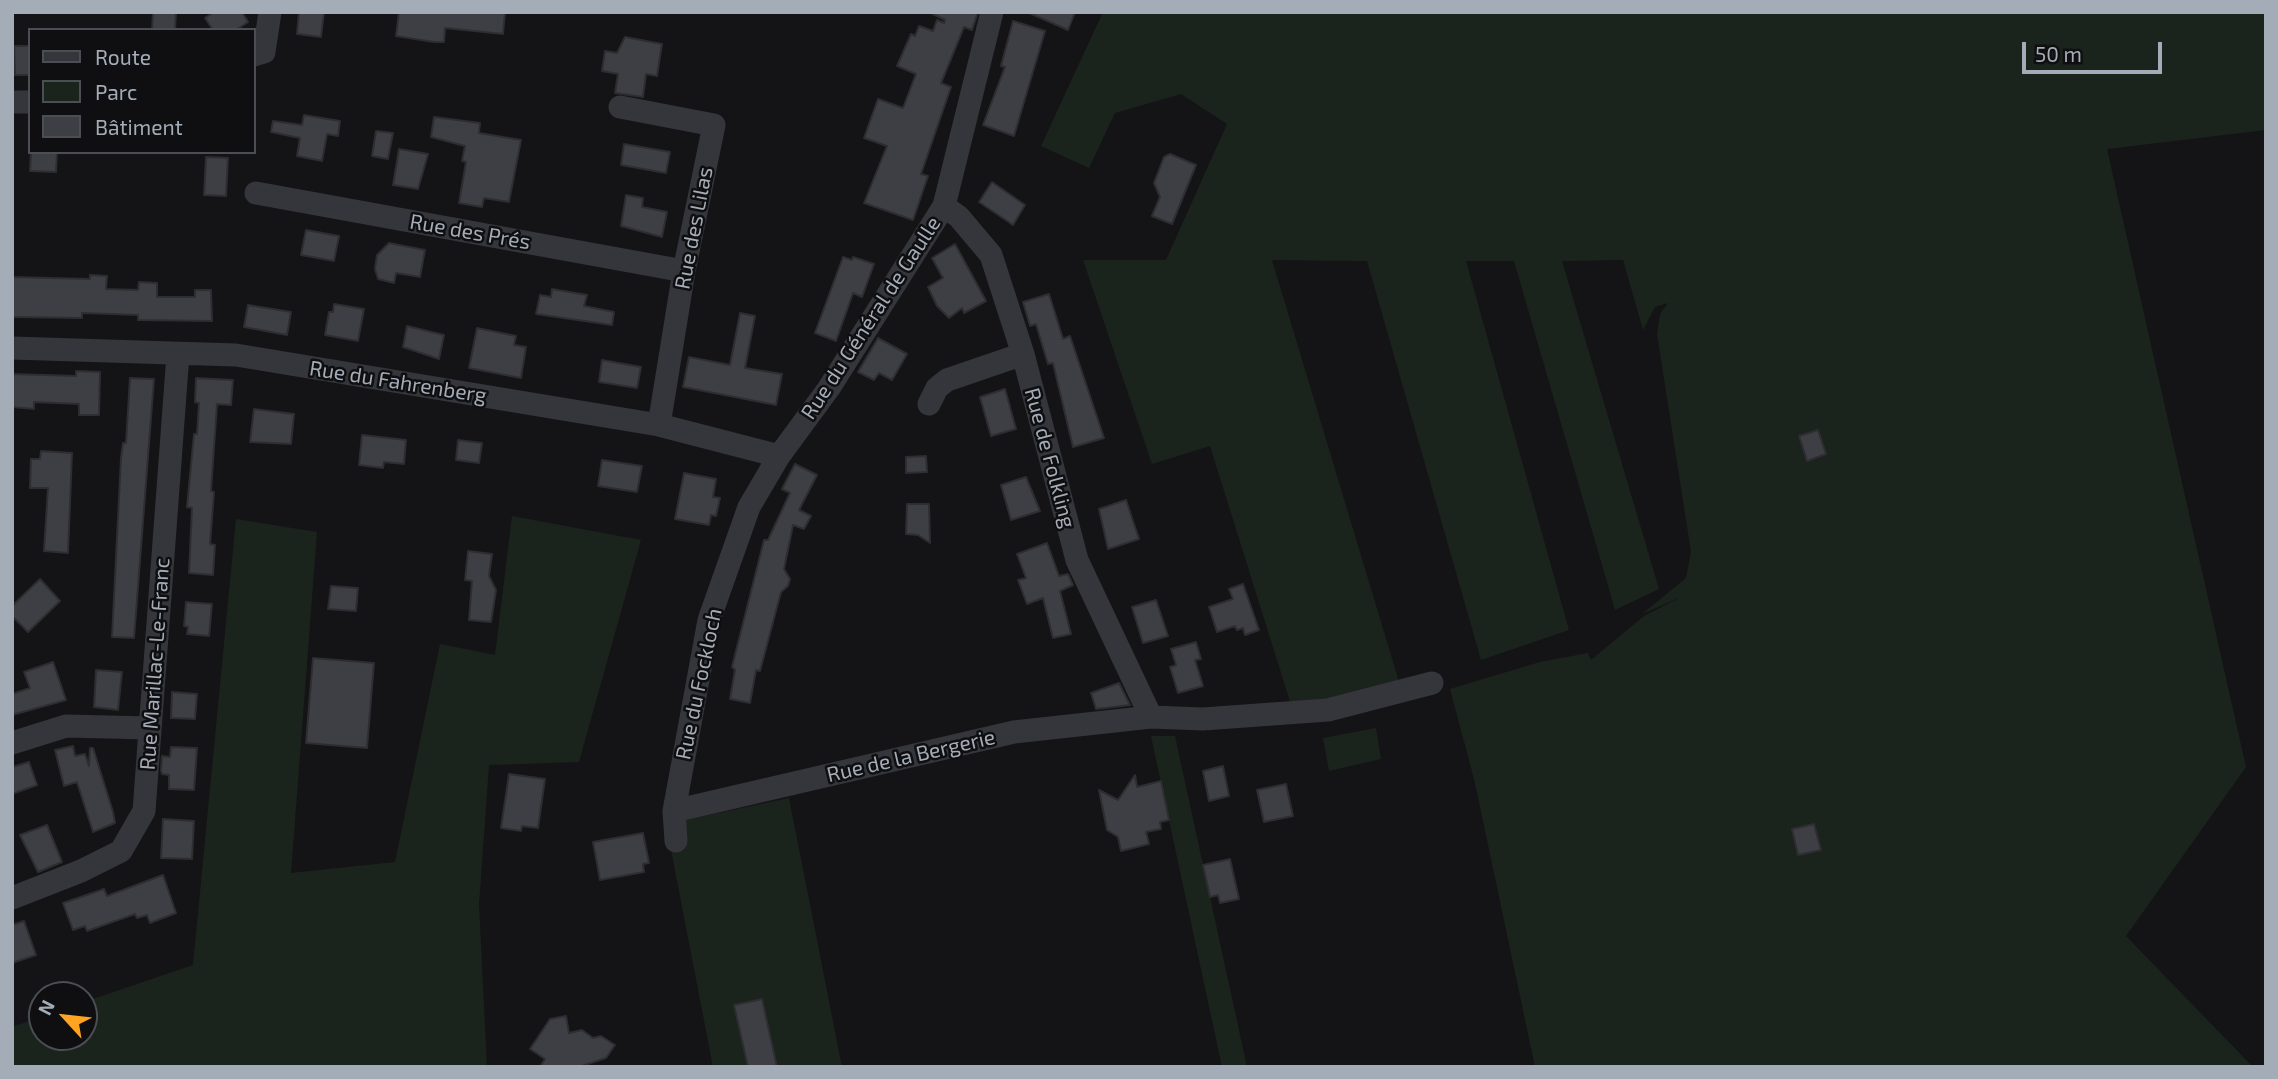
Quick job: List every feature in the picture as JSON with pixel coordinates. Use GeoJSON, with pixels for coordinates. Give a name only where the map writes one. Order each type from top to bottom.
{"type":"FeatureCollection","features":[{"type":"Feature","properties":{"kind":"street"},"geometry":{"type":"LineString","coordinates":[[256,54],[264,52],[270,12]]}},
{"type":"Feature","properties":{"kind":"street","name":"Rue du Général de Gaulle"},"geometry":{"type":"LineString","coordinates":[[779,456],[829,388],[944,206],[992,12]]}},
{"type":"Feature","properties":{"kind":"street","name":"Rue des Lilas"},"geometry":{"type":"LineString","coordinates":[[620,107],[714,125],[684,271],[659,425]]}},
{"type":"Feature","properties":{"kind":"street","name":"Rue des Prés"},"geometry":{"type":"LineString","coordinates":[[256,193],[684,271]]}},
{"type":"Feature","properties":{"kind":"street","name":"Rue de Folkling"},"geometry":{"type":"LineString","coordinates":[[944,206],[959,217],[991,255],[1023,354],[1077,560],[1152,717]]}},
{"type":"Feature","properties":{"kind":"street","name":"Rue du Fahrenberg"},"geometry":{"type":"LineString","coordinates":[[12,348],[236,355],[659,425],[779,456]]}},
{"type":"Feature","properties":{"kind":"street","name":"Rue Marillac-Le-Franc"},"geometry":{"type":"LineString","coordinates":[[12,898],[81,871],[121,851],[144,811],[178,354]]}},
{"type":"Feature","properties":{"kind":"street"},"geometry":{"type":"LineString","coordinates":[[929,404],[937,388],[947,380],[1023,354]]}},
{"type":"Feature","properties":{"kind":"street","name":"Rue du Fockloch"},"geometry":{"type":"LineString","coordinates":[[676,841],[674,811],[709,620],[748,507],[779,456]]}},
{"type":"Feature","properties":{"kind":"street","name":"Rue de la Bergerie"},"geometry":{"type":"LineString","coordinates":[[674,811],[1014,732],[1152,717],[1203,719],[1328,710],[1432,683]]}},
{"type":"Feature","properties":{"kind":"street"},"geometry":{"type":"LineString","coordinates":[[12,743],[66,726],[150,729]]}},
{"type":"Feature","properties":{"kind":"green space"},"geometry":{"type":"Polygon","coordinates":[[[1103,12],[2266,12],[2266,130],[2107,149],[2246,767],[2126,936],[2253,1067],[1535,1067],[1475,783],[1450,689],[1540,662],[1588,653],[1591,660],[1644,616],[1681,597],[1642,614],[1686,578],[1691,552],[1657,334],[1660,314],[1668,303],[1655,307],[1643,330],[1623,260],[1562,261],[1659,589],[1615,610],[1514,261],[1466,261],[1569,630],[1481,660],[1367,261],[1272,260],[1400,685],[1292,708],[1210,446],[1152,464],[1083,260],[1166,260],[1227,124],[1181,94],[1115,113],[1089,168],[1041,146],[1103,12]]]}},
{"type":"Feature","properties":{"kind":"green space"},"geometry":{"type":"Polygon","coordinates":[[[512,516],[641,540],[579,762],[489,765],[479,904],[487,1067],[12,1067],[12,1027],[28,1022],[28,1051],[98,1051],[98,997],[193,965],[236,519],[317,532],[291,873],[395,862],[440,644],[495,655],[512,516]]]}},
{"type":"Feature","properties":{"kind":"green space"},"geometry":{"type":"Polygon","coordinates":[[[1376,728],[1381,759],[1329,771],[1323,738],[1376,728]]]}},
{"type":"Feature","properties":{"kind":"green space"},"geometry":{"type":"Polygon","coordinates":[[[1151,736],[1175,736],[1247,1067],[1222,1067],[1151,736]]]}},
{"type":"Feature","properties":{"kind":"green space"},"geometry":{"type":"Polygon","coordinates":[[[789,798],[842,1067],[713,1067],[666,824],[789,798]]]}},
{"type":"Feature","properties":{"kind":"building"},"geometry":{"type":"Polygon","coordinates":[[[153,12],[176,12],[175,28],[152,28],[153,12]]]}},
{"type":"Feature","properties":{"kind":"building"},"geometry":{"type":"Polygon","coordinates":[[[214,12],[242,12],[248,22],[239,28],[212,28],[205,18],[214,12]]]}},
{"type":"Feature","properties":{"kind":"building"},"geometry":{"type":"Polygon","coordinates":[[[299,12],[324,12],[321,37],[297,34],[299,12]]]}},
{"type":"Feature","properties":{"kind":"building"},"geometry":{"type":"Polygon","coordinates":[[[399,12],[505,12],[503,34],[445,28],[444,42],[396,36],[399,12]]]}},
{"type":"Feature","properties":{"kind":"building"},"geometry":{"type":"Polygon","coordinates":[[[929,12],[978,12],[972,30],[964,27],[941,83],[951,87],[921,174],[928,176],[913,220],[864,203],[887,146],[864,138],[878,99],[903,108],[916,74],[897,66],[911,34],[915,36],[919,26],[933,31],[937,20],[944,23],[945,20],[929,12]]]}},
{"type":"Feature","properties":{"kind":"building"},"geometry":{"type":"Polygon","coordinates":[[[1027,12],[1075,12],[1068,30],[1027,12]]]}},
{"type":"Feature","properties":{"kind":"building"},"geometry":{"type":"Polygon","coordinates":[[[1013,21],[1045,31],[1014,136],[983,125],[1005,67],[1001,66],[1013,21]]]}},
{"type":"Feature","properties":{"kind":"building"},"geometry":{"type":"Polygon","coordinates":[[[625,37],[662,44],[657,76],[646,74],[643,97],[615,93],[618,74],[602,71],[605,51],[617,53],[625,37]]]}},
{"type":"Feature","properties":{"kind":"building"},"geometry":{"type":"Polygon","coordinates":[[[14,46],[28,46],[28,75],[15,75],[14,46]]]}},
{"type":"Feature","properties":{"kind":"building"},"geometry":{"type":"Polygon","coordinates":[[[304,115],[340,121],[338,136],[327,134],[322,161],[297,156],[300,138],[271,132],[273,121],[302,125],[304,115]]]}},
{"type":"Feature","properties":{"kind":"building"},"geometry":{"type":"Polygon","coordinates":[[[434,117],[480,123],[479,133],[521,140],[509,202],[484,198],[482,207],[459,203],[466,162],[462,161],[465,146],[431,137],[434,117]]]}},
{"type":"Feature","properties":{"kind":"building"},"geometry":{"type":"Polygon","coordinates":[[[376,131],[393,133],[388,159],[372,156],[376,131]]]}},
{"type":"Feature","properties":{"kind":"building"},"geometry":{"type":"Polygon","coordinates":[[[624,144],[670,152],[666,173],[621,165],[624,144]]]}},
{"type":"Feature","properties":{"kind":"building"},"geometry":{"type":"Polygon","coordinates":[[[399,149],[428,154],[418,189],[393,185],[399,149]]]}},
{"type":"Feature","properties":{"kind":"building"},"geometry":{"type":"Polygon","coordinates":[[[31,154],[57,154],[56,172],[30,171],[31,154]]]}},
{"type":"Feature","properties":{"kind":"building"},"geometry":{"type":"Polygon","coordinates":[[[1170,154],[1196,165],[1172,224],[1152,216],[1160,197],[1154,183],[1164,157],[1170,154]]]}},
{"type":"Feature","properties":{"kind":"building"},"geometry":{"type":"Polygon","coordinates":[[[206,157],[228,158],[226,196],[204,195],[206,157]]]}},
{"type":"Feature","properties":{"kind":"building"},"geometry":{"type":"Polygon","coordinates":[[[992,182],[1025,205],[1013,225],[979,202],[992,182]]]}},
{"type":"Feature","properties":{"kind":"building"},"geometry":{"type":"Polygon","coordinates":[[[626,195],[643,198],[642,207],[667,212],[662,237],[621,226],[626,195]]]}},
{"type":"Feature","properties":{"kind":"building"},"geometry":{"type":"Polygon","coordinates":[[[306,230],[339,236],[334,261],[301,255],[306,230]]]}},
{"type":"Feature","properties":{"kind":"building"},"geometry":{"type":"Polygon","coordinates":[[[389,243],[425,250],[420,277],[396,273],[394,283],[378,279],[375,269],[377,255],[389,243]]]}},
{"type":"Feature","properties":{"kind":"building"},"geometry":{"type":"Polygon","coordinates":[[[955,244],[986,301],[964,313],[962,308],[949,318],[937,306],[928,287],[943,278],[932,258],[955,244]]]}},
{"type":"Feature","properties":{"kind":"building"},"geometry":{"type":"Polygon","coordinates":[[[843,257],[852,260],[853,257],[874,264],[862,297],[853,293],[836,341],[815,333],[843,257]]]}},
{"type":"Feature","properties":{"kind":"building"},"geometry":{"type":"Polygon","coordinates":[[[90,275],[107,276],[106,289],[138,290],[139,282],[157,283],[157,297],[195,297],[195,290],[211,290],[212,321],[138,320],[138,315],[82,313],[82,318],[12,317],[12,277],[90,279],[90,275]]]}},
{"type":"Feature","properties":{"kind":"building"},"geometry":{"type":"Polygon","coordinates":[[[552,289],[587,295],[584,306],[614,312],[612,325],[536,314],[540,295],[551,297],[552,289]]]}},
{"type":"Feature","properties":{"kind":"building"},"geometry":{"type":"Polygon","coordinates":[[[1049,294],[1063,339],[1070,336],[1104,438],[1073,447],[1053,363],[1048,364],[1036,324],[1030,326],[1023,302],[1049,294]]]}},
{"type":"Feature","properties":{"kind":"building"},"geometry":{"type":"Polygon","coordinates":[[[334,304],[364,309],[358,341],[325,335],[329,312],[333,312],[334,304]]]}},
{"type":"Feature","properties":{"kind":"building"},"geometry":{"type":"Polygon","coordinates":[[[248,305],[291,312],[287,335],[244,327],[248,305]]]}},
{"type":"Feature","properties":{"kind":"building"},"geometry":{"type":"Polygon","coordinates":[[[740,313],[755,316],[745,368],[782,374],[776,405],[683,387],[689,357],[730,365],[740,313]]]}},
{"type":"Feature","properties":{"kind":"building"},"geometry":{"type":"Polygon","coordinates":[[[407,326],[444,335],[439,359],[403,347],[407,326]]]}},
{"type":"Feature","properties":{"kind":"building"},"geometry":{"type":"Polygon","coordinates":[[[477,328],[516,336],[514,345],[526,347],[521,378],[469,368],[477,328]]]}},
{"type":"Feature","properties":{"kind":"building"},"geometry":{"type":"Polygon","coordinates":[[[878,338],[907,354],[892,380],[879,373],[874,380],[858,372],[878,338]]]}},
{"type":"Feature","properties":{"kind":"building"},"geometry":{"type":"Polygon","coordinates":[[[602,360],[641,367],[637,388],[599,382],[602,360]]]}},
{"type":"Feature","properties":{"kind":"building"},"geometry":{"type":"Polygon","coordinates":[[[76,371],[100,372],[99,415],[79,415],[79,404],[34,402],[34,409],[12,407],[12,374],[76,376],[76,371]]]}},
{"type":"Feature","properties":{"kind":"building"},"geometry":{"type":"Polygon","coordinates":[[[130,378],[154,379],[134,638],[112,637],[121,458],[123,443],[126,443],[130,378]]]}},
{"type":"Feature","properties":{"kind":"building"},"geometry":{"type":"Polygon","coordinates":[[[196,378],[233,380],[231,405],[217,404],[211,491],[214,492],[210,544],[215,545],[213,575],[189,573],[192,508],[187,507],[194,434],[197,434],[199,403],[195,402],[196,378]]]}},
{"type":"Feature","properties":{"kind":"building"},"geometry":{"type":"Polygon","coordinates":[[[1005,389],[1016,429],[991,436],[980,397],[1005,389]]]}},
{"type":"Feature","properties":{"kind":"building"},"geometry":{"type":"Polygon","coordinates":[[[254,409],[294,414],[291,444],[250,442],[254,409]]]}},
{"type":"Feature","properties":{"kind":"building"},"geometry":{"type":"Polygon","coordinates":[[[1818,430],[1826,454],[1807,461],[1799,436],[1818,430]]]}},
{"type":"Feature","properties":{"kind":"building"},"geometry":{"type":"Polygon","coordinates":[[[362,435],[406,440],[404,464],[384,462],[383,468],[359,465],[362,435]]]}},
{"type":"Feature","properties":{"kind":"building"},"geometry":{"type":"Polygon","coordinates":[[[458,440],[482,443],[479,463],[456,460],[458,440]]]}},
{"type":"Feature","properties":{"kind":"building"},"geometry":{"type":"Polygon","coordinates":[[[41,451],[72,453],[68,553],[44,551],[48,488],[30,488],[31,459],[40,459],[41,451]]]}},
{"type":"Feature","properties":{"kind":"building"},"geometry":{"type":"Polygon","coordinates":[[[926,456],[927,472],[906,473],[906,457],[926,456]]]}},
{"type":"Feature","properties":{"kind":"building"},"geometry":{"type":"Polygon","coordinates":[[[602,460],[642,466],[637,492],[598,486],[602,460]]]}},
{"type":"Feature","properties":{"kind":"building"},"geometry":{"type":"Polygon","coordinates":[[[795,464],[817,475],[799,510],[811,516],[804,529],[793,525],[784,569],[790,579],[788,586],[781,592],[760,671],[756,670],[750,703],[730,699],[735,670],[732,667],[764,540],[768,540],[790,493],[782,489],[795,464]]]}},
{"type":"Feature","properties":{"kind":"building"},"geometry":{"type":"Polygon","coordinates":[[[684,473],[716,479],[713,497],[720,498],[716,516],[711,515],[709,525],[675,519],[684,473]]]}},
{"type":"Feature","properties":{"kind":"building"},"geometry":{"type":"Polygon","coordinates":[[[1026,477],[1040,511],[1011,520],[1001,485],[1026,477]]]}},
{"type":"Feature","properties":{"kind":"building"},"geometry":{"type":"Polygon","coordinates":[[[1126,500],[1139,539],[1108,549],[1099,509],[1126,500]]]}},
{"type":"Feature","properties":{"kind":"building"},"geometry":{"type":"Polygon","coordinates":[[[907,504],[929,504],[930,543],[918,535],[906,534],[907,504]]]}},
{"type":"Feature","properties":{"kind":"building"},"geometry":{"type":"Polygon","coordinates":[[[1047,543],[1059,576],[1068,574],[1073,585],[1060,591],[1071,634],[1053,638],[1043,598],[1027,604],[1018,580],[1026,578],[1017,554],[1047,543]]]}},
{"type":"Feature","properties":{"kind":"building"},"geometry":{"type":"Polygon","coordinates":[[[468,551],[492,554],[489,576],[496,590],[491,622],[469,620],[472,581],[465,580],[468,551]]]}},
{"type":"Feature","properties":{"kind":"building"},"geometry":{"type":"Polygon","coordinates":[[[40,579],[60,601],[28,632],[12,616],[12,606],[40,579]]]}},
{"type":"Feature","properties":{"kind":"building"},"geometry":{"type":"Polygon","coordinates":[[[1243,584],[1259,630],[1245,635],[1243,628],[1237,630],[1235,626],[1217,632],[1209,607],[1233,599],[1229,589],[1243,584]]]}},
{"type":"Feature","properties":{"kind":"building"},"geometry":{"type":"Polygon","coordinates":[[[331,586],[358,588],[356,611],[328,609],[331,586]]]}},
{"type":"Feature","properties":{"kind":"building"},"geometry":{"type":"Polygon","coordinates":[[[1156,600],[1168,636],[1143,643],[1132,607],[1156,600]]]}},
{"type":"Feature","properties":{"kind":"building"},"geometry":{"type":"Polygon","coordinates":[[[186,602],[212,604],[209,636],[187,634],[188,627],[184,626],[186,602]]]}},
{"type":"Feature","properties":{"kind":"building"},"geometry":{"type":"Polygon","coordinates":[[[1196,642],[1201,659],[1195,660],[1203,686],[1178,693],[1170,667],[1176,665],[1171,649],[1196,642]]]}},
{"type":"Feature","properties":{"kind":"building"},"geometry":{"type":"Polygon","coordinates":[[[313,658],[374,663],[367,748],[306,743],[313,658]]]}},
{"type":"Feature","properties":{"kind":"building"},"geometry":{"type":"Polygon","coordinates":[[[53,662],[66,700],[12,715],[12,694],[30,688],[24,672],[53,662]]]}},
{"type":"Feature","properties":{"kind":"building"},"geometry":{"type":"Polygon","coordinates":[[[96,670],[122,672],[118,710],[94,707],[96,670]]]}},
{"type":"Feature","properties":{"kind":"building"},"geometry":{"type":"Polygon","coordinates":[[[1119,683],[1130,705],[1096,709],[1091,693],[1119,683]]]}},
{"type":"Feature","properties":{"kind":"building"},"geometry":{"type":"Polygon","coordinates":[[[172,692],[197,694],[195,719],[171,718],[172,692]]]}},
{"type":"Feature","properties":{"kind":"building"},"geometry":{"type":"Polygon","coordinates":[[[73,746],[75,756],[85,754],[89,766],[90,748],[93,748],[113,812],[115,823],[93,832],[77,782],[64,786],[55,750],[73,746]]]}},
{"type":"Feature","properties":{"kind":"building"},"geometry":{"type":"Polygon","coordinates":[[[171,747],[197,748],[194,790],[169,789],[169,775],[162,774],[161,770],[162,756],[170,757],[171,747]]]}},
{"type":"Feature","properties":{"kind":"building"},"geometry":{"type":"Polygon","coordinates":[[[29,762],[37,785],[12,794],[12,767],[29,762]]]}},
{"type":"Feature","properties":{"kind":"building"},"geometry":{"type":"Polygon","coordinates":[[[1223,766],[1229,796],[1209,801],[1203,771],[1223,766]]]}},
{"type":"Feature","properties":{"kind":"building"},"geometry":{"type":"Polygon","coordinates":[[[509,774],[545,779],[538,828],[522,826],[521,831],[501,828],[509,774]]]}},
{"type":"Feature","properties":{"kind":"building"},"geometry":{"type":"Polygon","coordinates":[[[1135,775],[1137,787],[1161,781],[1169,820],[1160,822],[1161,829],[1146,832],[1149,844],[1121,851],[1118,837],[1107,830],[1099,790],[1118,800],[1135,775]]]}},
{"type":"Feature","properties":{"kind":"building"},"geometry":{"type":"Polygon","coordinates":[[[1286,784],[1293,816],[1264,822],[1257,790],[1286,784]]]}},
{"type":"Feature","properties":{"kind":"building"},"geometry":{"type":"Polygon","coordinates":[[[163,819],[194,821],[192,859],[161,858],[163,819]]]}},
{"type":"Feature","properties":{"kind":"building"},"geometry":{"type":"Polygon","coordinates":[[[1814,824],[1821,850],[1798,855],[1792,829],[1814,824]]]}},
{"type":"Feature","properties":{"kind":"building"},"geometry":{"type":"Polygon","coordinates":[[[47,825],[62,862],[38,872],[20,835],[47,825]]]}},
{"type":"Feature","properties":{"kind":"building"},"geometry":{"type":"Polygon","coordinates":[[[643,833],[649,863],[643,864],[644,872],[600,880],[593,842],[643,833]]]}},
{"type":"Feature","properties":{"kind":"building"},"geometry":{"type":"Polygon","coordinates":[[[1230,859],[1239,899],[1220,903],[1218,895],[1210,897],[1203,865],[1230,859]]]}},
{"type":"Feature","properties":{"kind":"building"},"geometry":{"type":"Polygon","coordinates":[[[163,875],[176,913],[150,923],[147,915],[137,918],[135,914],[87,931],[85,926],[73,930],[63,903],[104,889],[107,896],[163,875]]]}},
{"type":"Feature","properties":{"kind":"building"},"geometry":{"type":"Polygon","coordinates":[[[24,921],[36,955],[12,963],[12,925],[24,921]]]}},
{"type":"Feature","properties":{"kind":"building"},"geometry":{"type":"Polygon","coordinates":[[[762,999],[777,1067],[748,1067],[734,1005],[762,999]]]}},
{"type":"Feature","properties":{"kind":"building"},"geometry":{"type":"Polygon","coordinates":[[[566,1016],[569,1033],[582,1030],[593,1038],[601,1036],[615,1045],[606,1058],[579,1067],[540,1067],[545,1059],[530,1049],[550,1019],[566,1016]]]}}]}
